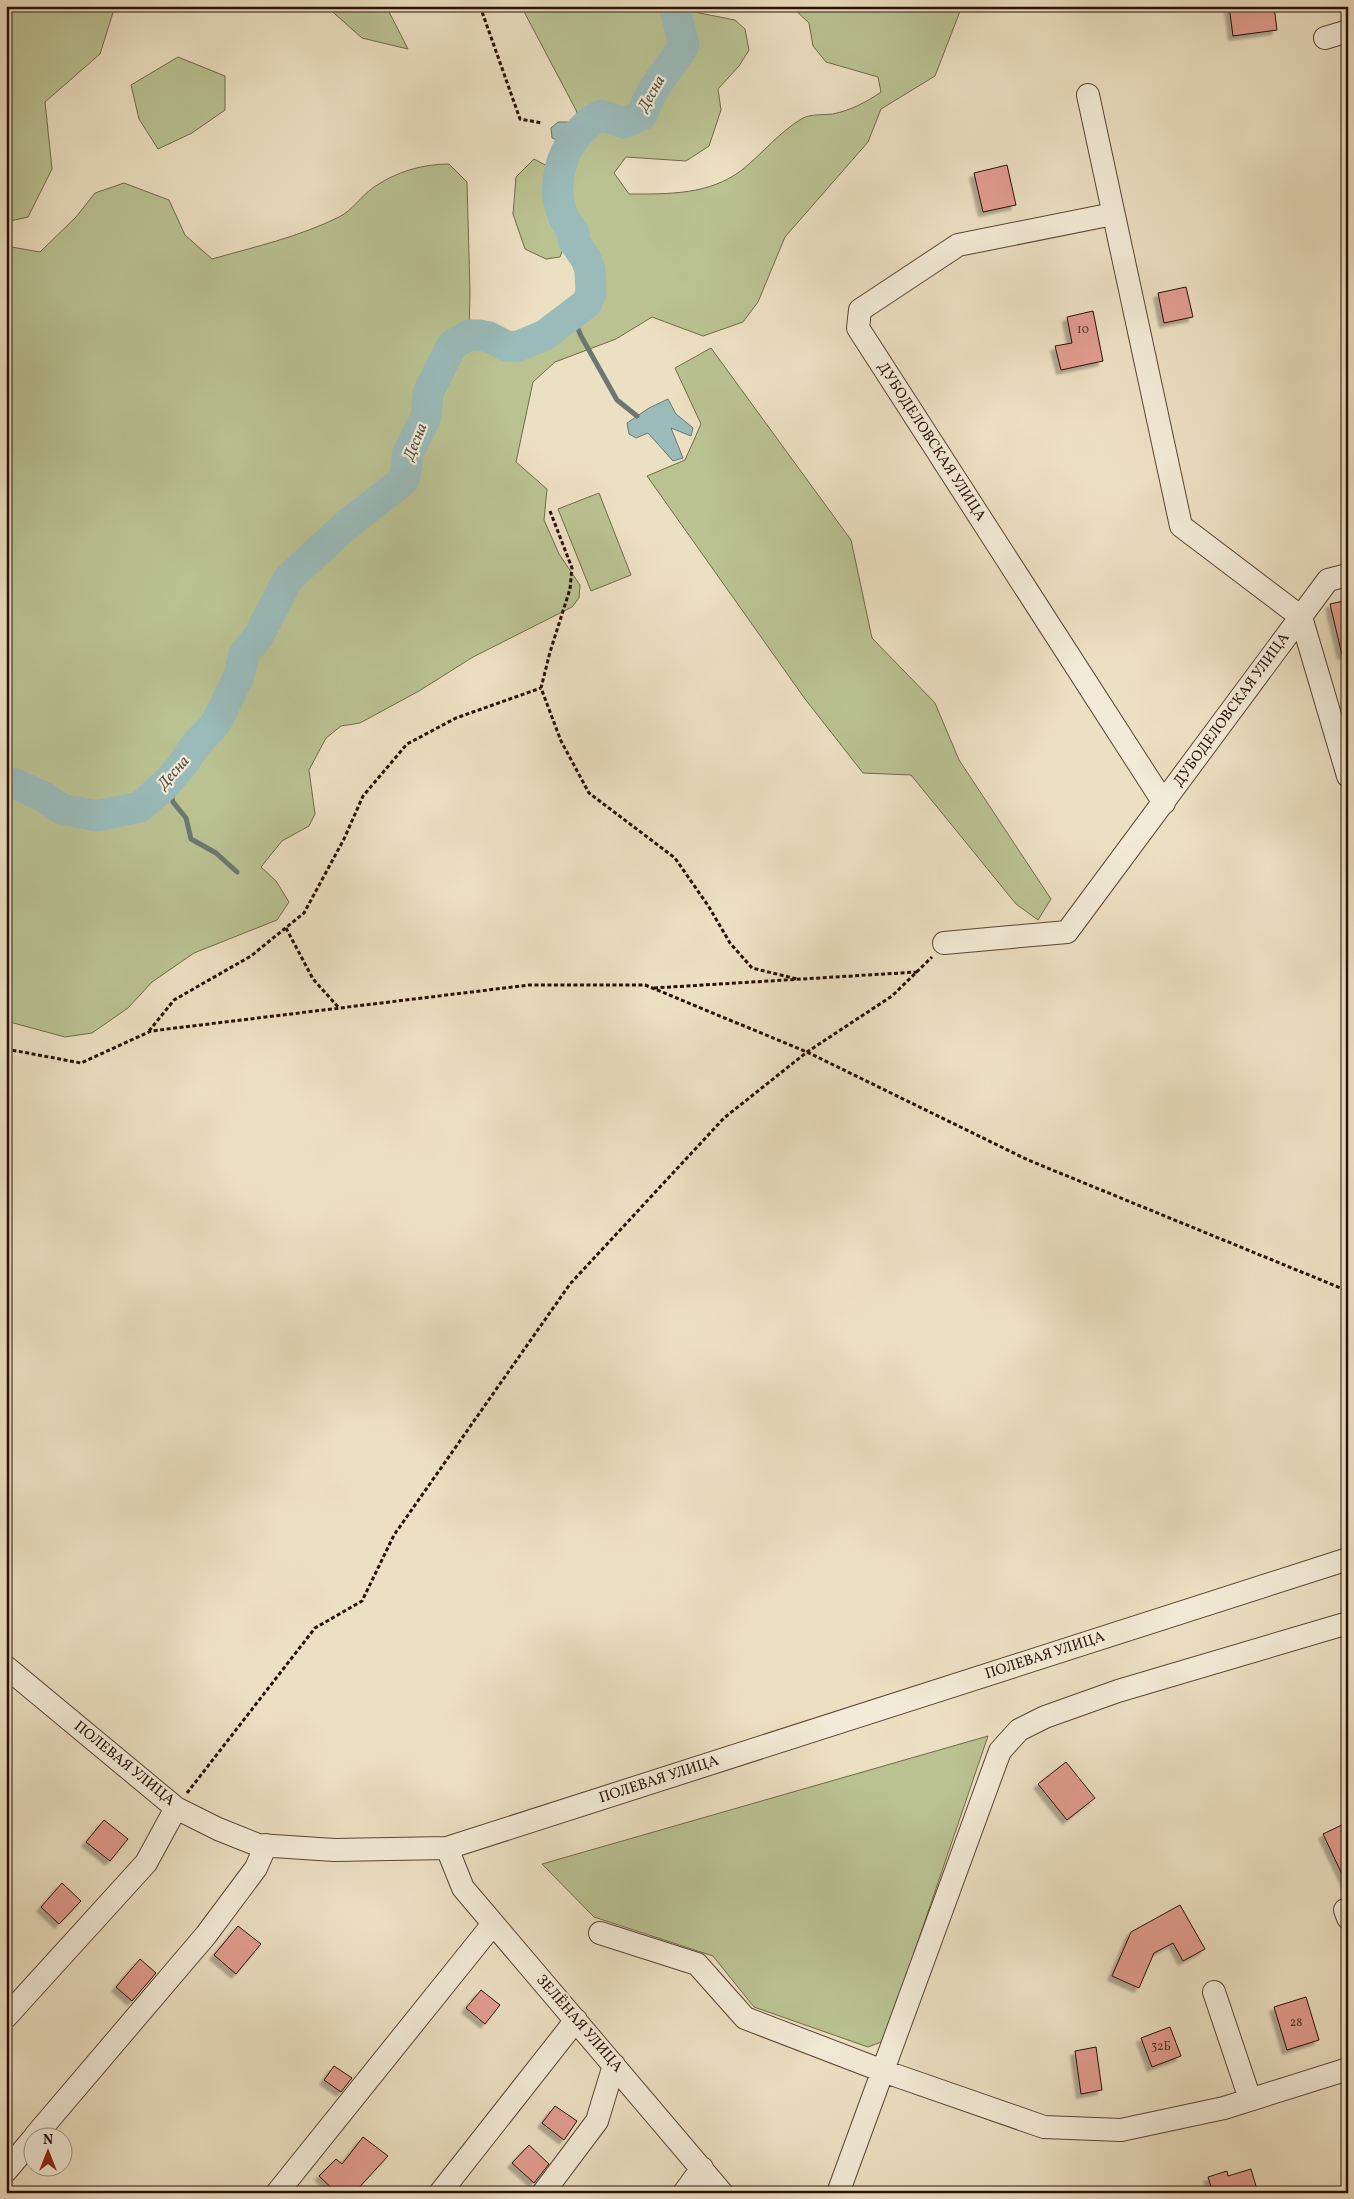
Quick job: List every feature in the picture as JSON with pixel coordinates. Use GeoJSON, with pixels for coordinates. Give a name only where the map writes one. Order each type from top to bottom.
{"type":"FeatureCollection","features":[{"type":"Feature","properties":{"kind":"street","name":"ДУБОДЕЛОВСКАЯ УЛИЦА"},"geometry":{"type":"LineString","coordinates":[[1088,95],[1181,526],[1301,617]]}},
{"type":"Feature","properties":{"kind":"street","name":"ДУБОДЕЛОВСКАЯ УЛИЦА"},"geometry":{"type":"LineString","coordinates":[[1114,214],[958,245],[860,310],[858,328],[1164,803]]}},
{"type":"Feature","properties":{"kind":"street","name":"ДУБОДЕЛОВСКАЯ УЛИЦА"},"geometry":{"type":"LineString","coordinates":[[944,943],[1066,932],[1164,803],[1328,580],[1348,575]]}},
{"type":"Feature","properties":{"kind":"street"},"geometry":{"type":"LineString","coordinates":[[1301,617],[1348,776]]}},
{"type":"Feature","properties":{"kind":"street","name":"ПОЛЕВАЯ УЛИЦА"},"geometry":{"type":"LineString","coordinates":[[6,1667],[176,1808],[218,1829],[258,1845],[334,1850],[447,1848],[1348,1559]]}},
{"type":"Feature","properties":{"kind":"street"},"geometry":{"type":"LineString","coordinates":[[838,2193],[1000,1751],[1019,1730],[1046,1717],[1118,1690],[1348,1623]]}},
{"type":"Feature","properties":{"kind":"street"},"geometry":{"type":"LineString","coordinates":[[6,2017],[146,1863],[176,1808]]}},
{"type":"Feature","properties":{"kind":"street"},"geometry":{"type":"LineString","coordinates":[[44,2126],[206,1935],[256,1868],[266,1845]]}},
{"type":"Feature","properties":{"kind":"street","name":"ЗЕЛЁНАЯ УЛИЦА"},"geometry":{"type":"LineString","coordinates":[[447,1848],[463,1888],[722,2193]]}},
{"type":"Feature","properties":{"kind":"street"},"geometry":{"type":"LineString","coordinates":[[277,2193],[493,1924]]}},
{"type":"Feature","properties":{"kind":"street"},"geometry":{"type":"LineString","coordinates":[[600,1933],[697,1964],[744,2018],[883,2071],[1044,2127],[1121,2130],[1224,2108],[1348,2069]]}},
{"type":"Feature","properties":{"kind":"street"},"geometry":{"type":"LineString","coordinates":[[1214,1992],[1250,2099]]}},
{"type":"Feature","properties":{"kind":"street"},"geometry":{"type":"LineString","coordinates":[[440,2193],[576,2020]]}},
{"type":"Feature","properties":{"kind":"street"},"geometry":{"type":"LineString","coordinates":[[543,2193],[596,2121],[614,2066]]}},
{"type":"Feature","properties":{"kind":"street"},"geometry":{"type":"LineString","coordinates":[[6,2171],[22,2152]]}},
{"type":"Feature","properties":{"kind":"street"},"geometry":{"type":"LineString","coordinates":[[684,2193],[702,2168]]}},
{"type":"Feature","properties":{"kind":"path"},"geometry":{"type":"LineString","coordinates":[[480,6],[520,119],[542,124]]}},
{"type":"Feature","properties":{"kind":"path"},"geometry":{"type":"LineString","coordinates":[[550,511],[572,568],[570,589],[541,688],[561,741],[589,793],[675,858],[709,907],[730,943],[752,968],[797,979]]}},
{"type":"Feature","properties":{"kind":"path"},"geometry":{"type":"LineString","coordinates":[[147,1033],[174,1000],[251,956],[304,913],[344,839],[363,796],[407,744],[456,718],[541,688]]}},
{"type":"Feature","properties":{"kind":"path"},"geometry":{"type":"LineString","coordinates":[[286,928],[313,979],[340,1009]]}},
{"type":"Feature","properties":{"kind":"path"},"geometry":{"type":"LineString","coordinates":[[176,1808],[315,1628],[362,1601],[394,1535],[570,1284],[724,1118],[807,1052],[892,996],[918,972],[944,943]]}},
{"type":"Feature","properties":{"kind":"path"},"geometry":{"type":"LineString","coordinates":[[650,988],[918,972]]}},
{"type":"Feature","properties":{"kind":"path"},"geometry":{"type":"LineString","coordinates":[[6,1049],[81,1063],[147,1033],[529,986],[645,986],[807,1052],[1028,1160],[1348,1291]]}},
{"type":"Feature","properties":{"kind":"path"},"geometry":{"type":"LineString","coordinates":[[6,1586],[9,1593],[6,1598]]}},
{"type":"Feature","properties":{"kind":"green space"},"geometry":{"type":"Polygon","coordinates":[[[6,6],[115,6],[100,54],[45,102],[52,169],[28,217],[6,222],[6,6]]]}},
{"type":"Feature","properties":{"kind":"green space"},"geometry":{"type":"Polygon","coordinates":[[[326,6],[386,6],[408,49],[362,38],[326,6]]]}},
{"type":"Feature","properties":{"kind":"green space"},"geometry":{"type":"Polygon","coordinates":[[[521,6],[674,6],[674,8],[735,20],[745,29],[749,50],[739,66],[718,89],[721,110],[709,146],[686,161],[626,157],[614,173],[629,194],[659,194],[702,189],[716,184],[742,170],[779,136],[803,118],[813,115],[833,114],[846,110],[864,103],[881,92],[878,77],[826,62],[813,46],[809,23],[791,6],[962,6],[935,76],[881,109],[868,142],[785,237],[758,302],[743,322],[703,336],[652,317],[616,339],[555,362],[533,382],[516,462],[547,489],[544,520],[559,554],[580,585],[579,598],[572,607],[473,657],[419,691],[360,723],[341,726],[326,738],[309,770],[315,814],[309,826],[282,841],[261,867],[276,881],[289,902],[277,920],[194,953],[152,982],[128,1008],[92,1033],[65,1037],[6,1021],[6,246],[40,252],[76,217],[95,193],[124,183],[169,200],[185,235],[212,259],[276,241],[324,224],[344,214],[374,187],[400,173],[429,165],[449,164],[467,182],[470,292],[469,334],[488,336],[512,347],[532,341],[566,321],[583,307],[589,298],[591,283],[587,261],[565,219],[557,184],[559,167],[563,156],[582,126],[576,110],[521,6]]]}},
{"type":"Feature","properties":{"kind":"green space"},"geometry":{"type":"Polygon","coordinates":[[[178,57],[225,76],[225,110],[192,133],[158,149],[139,119],[131,85],[178,57]]]}},
{"type":"Feature","properties":{"kind":"green space"},"geometry":{"type":"Polygon","coordinates":[[[534,159],[549,167],[553,213],[568,236],[560,257],[546,259],[525,249],[513,214],[516,177],[534,159]]]}},
{"type":"Feature","properties":{"kind":"green space"},"geometry":{"type":"Polygon","coordinates":[[[711,348],[851,540],[872,638],[935,703],[959,760],[1051,899],[1038,920],[1016,904],[911,775],[863,773],[805,699],[647,476],[685,460],[701,424],[675,368],[711,348]]]}},
{"type":"Feature","properties":{"kind":"green space"},"geometry":{"type":"Polygon","coordinates":[[[599,493],[631,575],[591,591],[558,509],[599,493]]]}},
{"type":"Feature","properties":{"kind":"green space"},"geometry":{"type":"Polygon","coordinates":[[[988,1736],[884,2041],[868,2047],[754,2007],[713,1956],[594,1917],[542,1864],[988,1736]]]}},
{"type":"Feature","properties":{"kind":"water"},"geometry":{"type":"Polygon","coordinates":[[[558,122],[573,122],[582,126],[569,145],[552,138],[551,128],[558,122]]]}},
{"type":"Feature","properties":{"kind":"water"},"geometry":{"type":"Polygon","coordinates":[[[668,399],[676,414],[693,428],[691,436],[671,428],[683,458],[673,461],[648,433],[636,438],[629,434],[627,423],[649,408],[668,399]]]}},
{"type":"Feature","properties":{"kind":"building"},"geometry":{"type":"Polygon","coordinates":[[[1229,6],[1274,6],[1277,30],[1233,36],[1229,6]]]}},
{"type":"Feature","properties":{"kind":"building"},"geometry":{"type":"Polygon","coordinates":[[[1007,165],[1016,205],[983,212],[974,173],[1007,165]]]}},
{"type":"Feature","properties":{"kind":"building"},"geometry":{"type":"Polygon","coordinates":[[[1186,287],[1193,317],[1164,323],[1158,293],[1186,287]]]}},
{"type":"Feature","properties":{"kind":"building"},"geometry":{"type":"Polygon","coordinates":[[[1093,311],[1103,361],[1061,370],[1055,346],[1072,343],[1067,317],[1093,311]]]}},
{"type":"Feature","properties":{"kind":"building"},"geometry":{"type":"Polygon","coordinates":[[[1348,600],[1348,654],[1342,655],[1330,604],[1348,600]]]}},
{"type":"Feature","properties":{"kind":"building"},"geometry":{"type":"Polygon","coordinates":[[[1066,1762],[1095,1798],[1067,1820],[1038,1784],[1066,1762]]]}},
{"type":"Feature","properties":{"kind":"building"},"geometry":{"type":"Polygon","coordinates":[[[104,1820],[128,1839],[110,1861],[86,1842],[104,1820]]]}},
{"type":"Feature","properties":{"kind":"building"},"geometry":{"type":"Polygon","coordinates":[[[1348,1822],[1348,1887],[1323,1834],[1348,1822]]]}},
{"type":"Feature","properties":{"kind":"building"},"geometry":{"type":"Polygon","coordinates":[[[62,1883],[81,1901],[59,1924],[41,1907],[62,1883]]]}},
{"type":"Feature","properties":{"kind":"building"},"geometry":{"type":"Polygon","coordinates":[[[1180,1905],[1205,1949],[1183,1961],[1173,1943],[1154,1953],[1139,1988],[1112,1976],[1131,1932],[1180,1905]]]}},
{"type":"Feature","properties":{"kind":"building"},"geometry":{"type":"Polygon","coordinates":[[[238,1926],[261,1944],[236,1974],[214,1955],[238,1926]]]}},
{"type":"Feature","properties":{"kind":"building"},"geometry":{"type":"Polygon","coordinates":[[[140,1959],[156,1973],[132,2001],[116,1987],[140,1959]]]}},
{"type":"Feature","properties":{"kind":"building"},"geometry":{"type":"Polygon","coordinates":[[[481,1990],[500,2005],[485,2024],[466,2008],[481,1990]]]}},
{"type":"Feature","properties":{"kind":"building"},"geometry":{"type":"Polygon","coordinates":[[[1306,1997],[1319,2040],[1287,2050],[1274,2007],[1306,1997]]]}},
{"type":"Feature","properties":{"kind":"building"},"geometry":{"type":"Polygon","coordinates":[[[1170,2027],[1181,2056],[1152,2067],[1141,2038],[1170,2027]]]}},
{"type":"Feature","properties":{"kind":"building"},"geometry":{"type":"Polygon","coordinates":[[[1096,2047],[1102,2090],[1081,2094],[1075,2051],[1096,2047]]]}},
{"type":"Feature","properties":{"kind":"building"},"geometry":{"type":"Polygon","coordinates":[[[334,2066],[352,2078],[341,2092],[324,2080],[334,2066]]]}},
{"type":"Feature","properties":{"kind":"building"},"geometry":{"type":"Polygon","coordinates":[[[555,2106],[577,2121],[564,2140],[542,2123],[555,2106]]]}},
{"type":"Feature","properties":{"kind":"building"},"geometry":{"type":"Polygon","coordinates":[[[363,2137],[388,2156],[354,2193],[337,2193],[319,2176],[336,2159],[342,2164],[363,2137]]]}},
{"type":"Feature","properties":{"kind":"building"},"geometry":{"type":"Polygon","coordinates":[[[529,2145],[549,2164],[534,2183],[512,2163],[529,2145]]]}},
{"type":"Feature","properties":{"kind":"building"},"geometry":{"type":"Polygon","coordinates":[[[1251,2169],[1258,2193],[1213,2193],[1208,2177],[1227,2171],[1228,2176],[1251,2169]]]}},
{"type":"Feature","properties":{"kind":"waterway","name":"Десна"},"geometry":{"type":"LineString","coordinates":[[6,784],[16,784],[44,797],[62,809],[97,816],[140,807],[165,785],[183,764],[194,747],[216,723],[239,676],[244,654],[258,637],[288,579],[344,527],[404,480],[407,455],[426,417],[428,393],[452,345],[469,335],[479,335],[489,337],[506,346],[516,347],[545,335],[587,303],[591,293],[590,270],[586,259],[573,240],[574,233],[564,218],[559,202],[560,168],[566,152],[575,137],[601,115],[624,123],[642,115],[655,87],[684,45],[674,6]]}},
{"type":"Feature","properties":{"kind":"waterway"},"geometry":{"type":"LineString","coordinates":[[572,315],[581,336],[617,400],[637,416]]}},
{"type":"Feature","properties":{"kind":"waterway"},"geometry":{"type":"LineString","coordinates":[[168,779],[173,802],[186,818],[191,839],[216,853],[237,872]]}}]}
